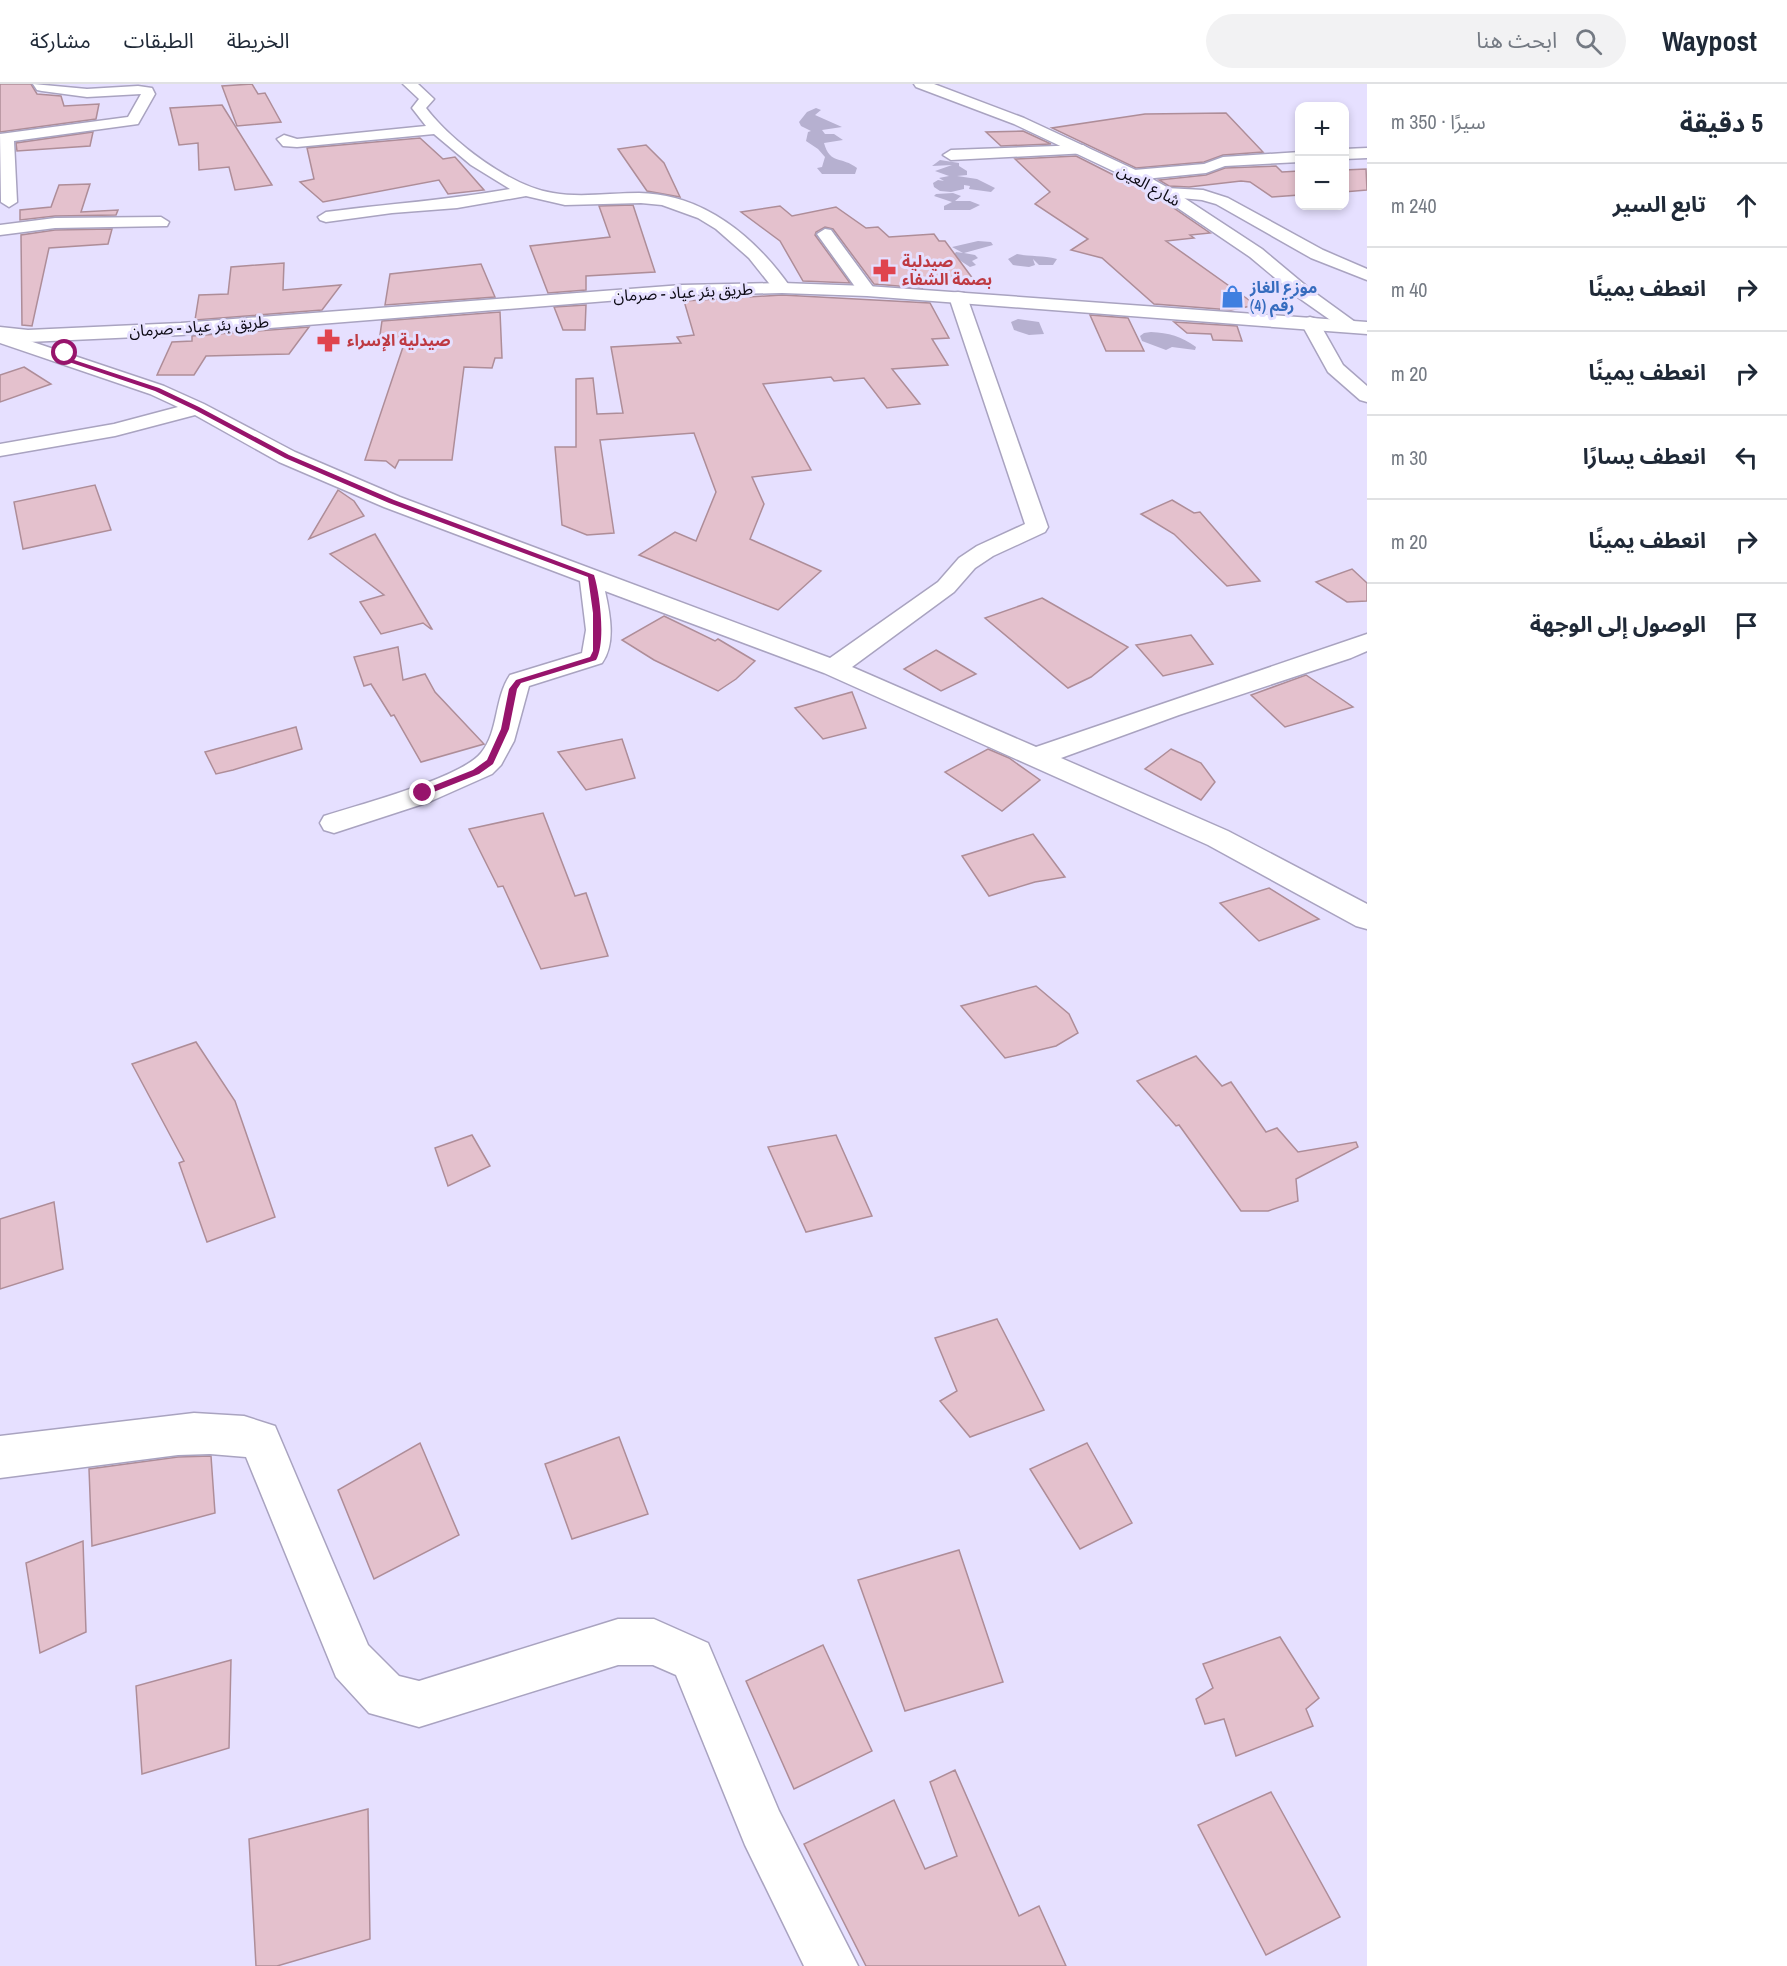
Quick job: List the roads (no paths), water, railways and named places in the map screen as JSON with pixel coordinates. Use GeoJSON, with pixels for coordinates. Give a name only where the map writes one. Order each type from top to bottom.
{"type":"FeatureCollection","features":[{"type":"Feature","properties":{"kind":"main road"},"geometry":{"type":"LineString","coordinates":[[9,202],[3,137],[133,120],[148,94],[145,91],[73,92],[42,87],[40,84]]}},
{"type":"Feature","properties":{"kind":"main road"},"geometry":{"type":"LineString","coordinates":[[410,84],[427,99],[419,108],[438,129],[489,171],[526,191],[543,196],[575,200],[664,199],[684,206],[713,219],[748,244],[782,288]]}},
{"type":"Feature","properties":{"kind":"main road","name":"شارع العين"},"geometry":{"type":"LineString","coordinates":[[921,84],[1019,121],[1166,192],[1256,253],[1305,294],[1360,327]]}},
{"type":"Feature","properties":{"kind":"main road"},"geometry":{"type":"LineString","coordinates":[[284,139],[288,143],[297,143],[438,129]]}},
{"type":"Feature","properties":{"kind":"main road"},"geometry":{"type":"LineString","coordinates":[[951,155],[1083,150]]}},
{"type":"Feature","properties":{"kind":"main road"},"geometry":{"type":"LineString","coordinates":[[1349,154],[1367,153]]}},
{"type":"Feature","properties":{"kind":"main road"},"geometry":{"type":"LineString","coordinates":[[1134,175],[1206,168],[1223,162],[1295,157]]}},
{"type":"Feature","properties":{"kind":"main road"},"geometry":{"type":"LineString","coordinates":[[326,218],[392,208],[457,203],[526,191]]}},
{"type":"Feature","properties":{"kind":"main road"},"geometry":{"type":"LineString","coordinates":[[1166,192],[1203,195],[1222,201],[1317,254],[1367,275]]}},
{"type":"Feature","properties":{"kind":"main road"},"geometry":{"type":"LineString","coordinates":[[0,230],[55,223],[161,222]]}},
{"type":"Feature","properties":{"kind":"main road"},"geometry":{"type":"LineString","coordinates":[[825,234],[867,291]]}},
{"type":"Feature","properties":{"kind":"main road","name":"طريق بئر عياد - صرمان"},"geometry":{"type":"LineString","coordinates":[[0,335],[28,336],[181,329],[682,290],[782,288],[958,297],[1360,327]]}},
{"type":"Feature","properties":{"kind":"main road"},"geometry":{"type":"LineString","coordinates":[[833,668],[946,587],[967,563],[985,551],[1037,527],[958,297]]}},
{"type":"Feature","properties":{"kind":"main road"},"geometry":{"type":"LineString","coordinates":[[1310,323],[1335,368],[1367,396]]}},
{"type":"Feature","properties":{"kind":"main road"},"geometry":{"type":"LineString","coordinates":[[65,359],[67,348],[89,333]]}},
{"type":"Feature","properties":{"kind":"main road"},"geometry":{"type":"LineString","coordinates":[[0,335],[157,390],[197,408],[287,457],[381,497],[833,668],[1218,838],[1367,918]]}},
{"type":"Feature","properties":{"kind":"main road"},"geometry":{"type":"LineString","coordinates":[[0,450],[115,430],[197,408]]}},
{"type":"Feature","properties":{"kind":"main road"},"geometry":{"type":"LineString","coordinates":[[334,823],[423,793],[476,772],[490,762],[505,729],[513,689],[519,681],[593,658],[597,651],[596,613],[591,576]]}},
{"type":"Feature","properties":{"kind":"main road"},"geometry":{"type":"LineString","coordinates":[[1036,758],[1170,709],[1342,653],[1367,642]]}},
{"type":"Feature","properties":{"kind":"main road"},"geometry":{"type":"LineString","coordinates":[[0,1457],[112,1442],[210,1433],[235,1434],[260,1440],[351,1661],[386,1696],[419,1704],[618,1642],[654,1642],[692,1659],[762,1828],[832,1966]]}},
{"type":"Feature","properties":{"kind":"place","name":"صيدلية بصمة الشفاء"},"geometry":{"type":"Point","coordinates":[884,270]}},
{"type":"Feature","properties":{"kind":"place","name":"موزع الغاز رقم (4)"},"geometry":{"type":"Point","coordinates":[1232,296]}},
{"type":"Feature","properties":{"kind":"place","name":"صيدلية الإسراء"},"geometry":{"type":"Point","coordinates":[329,340]}}]}
